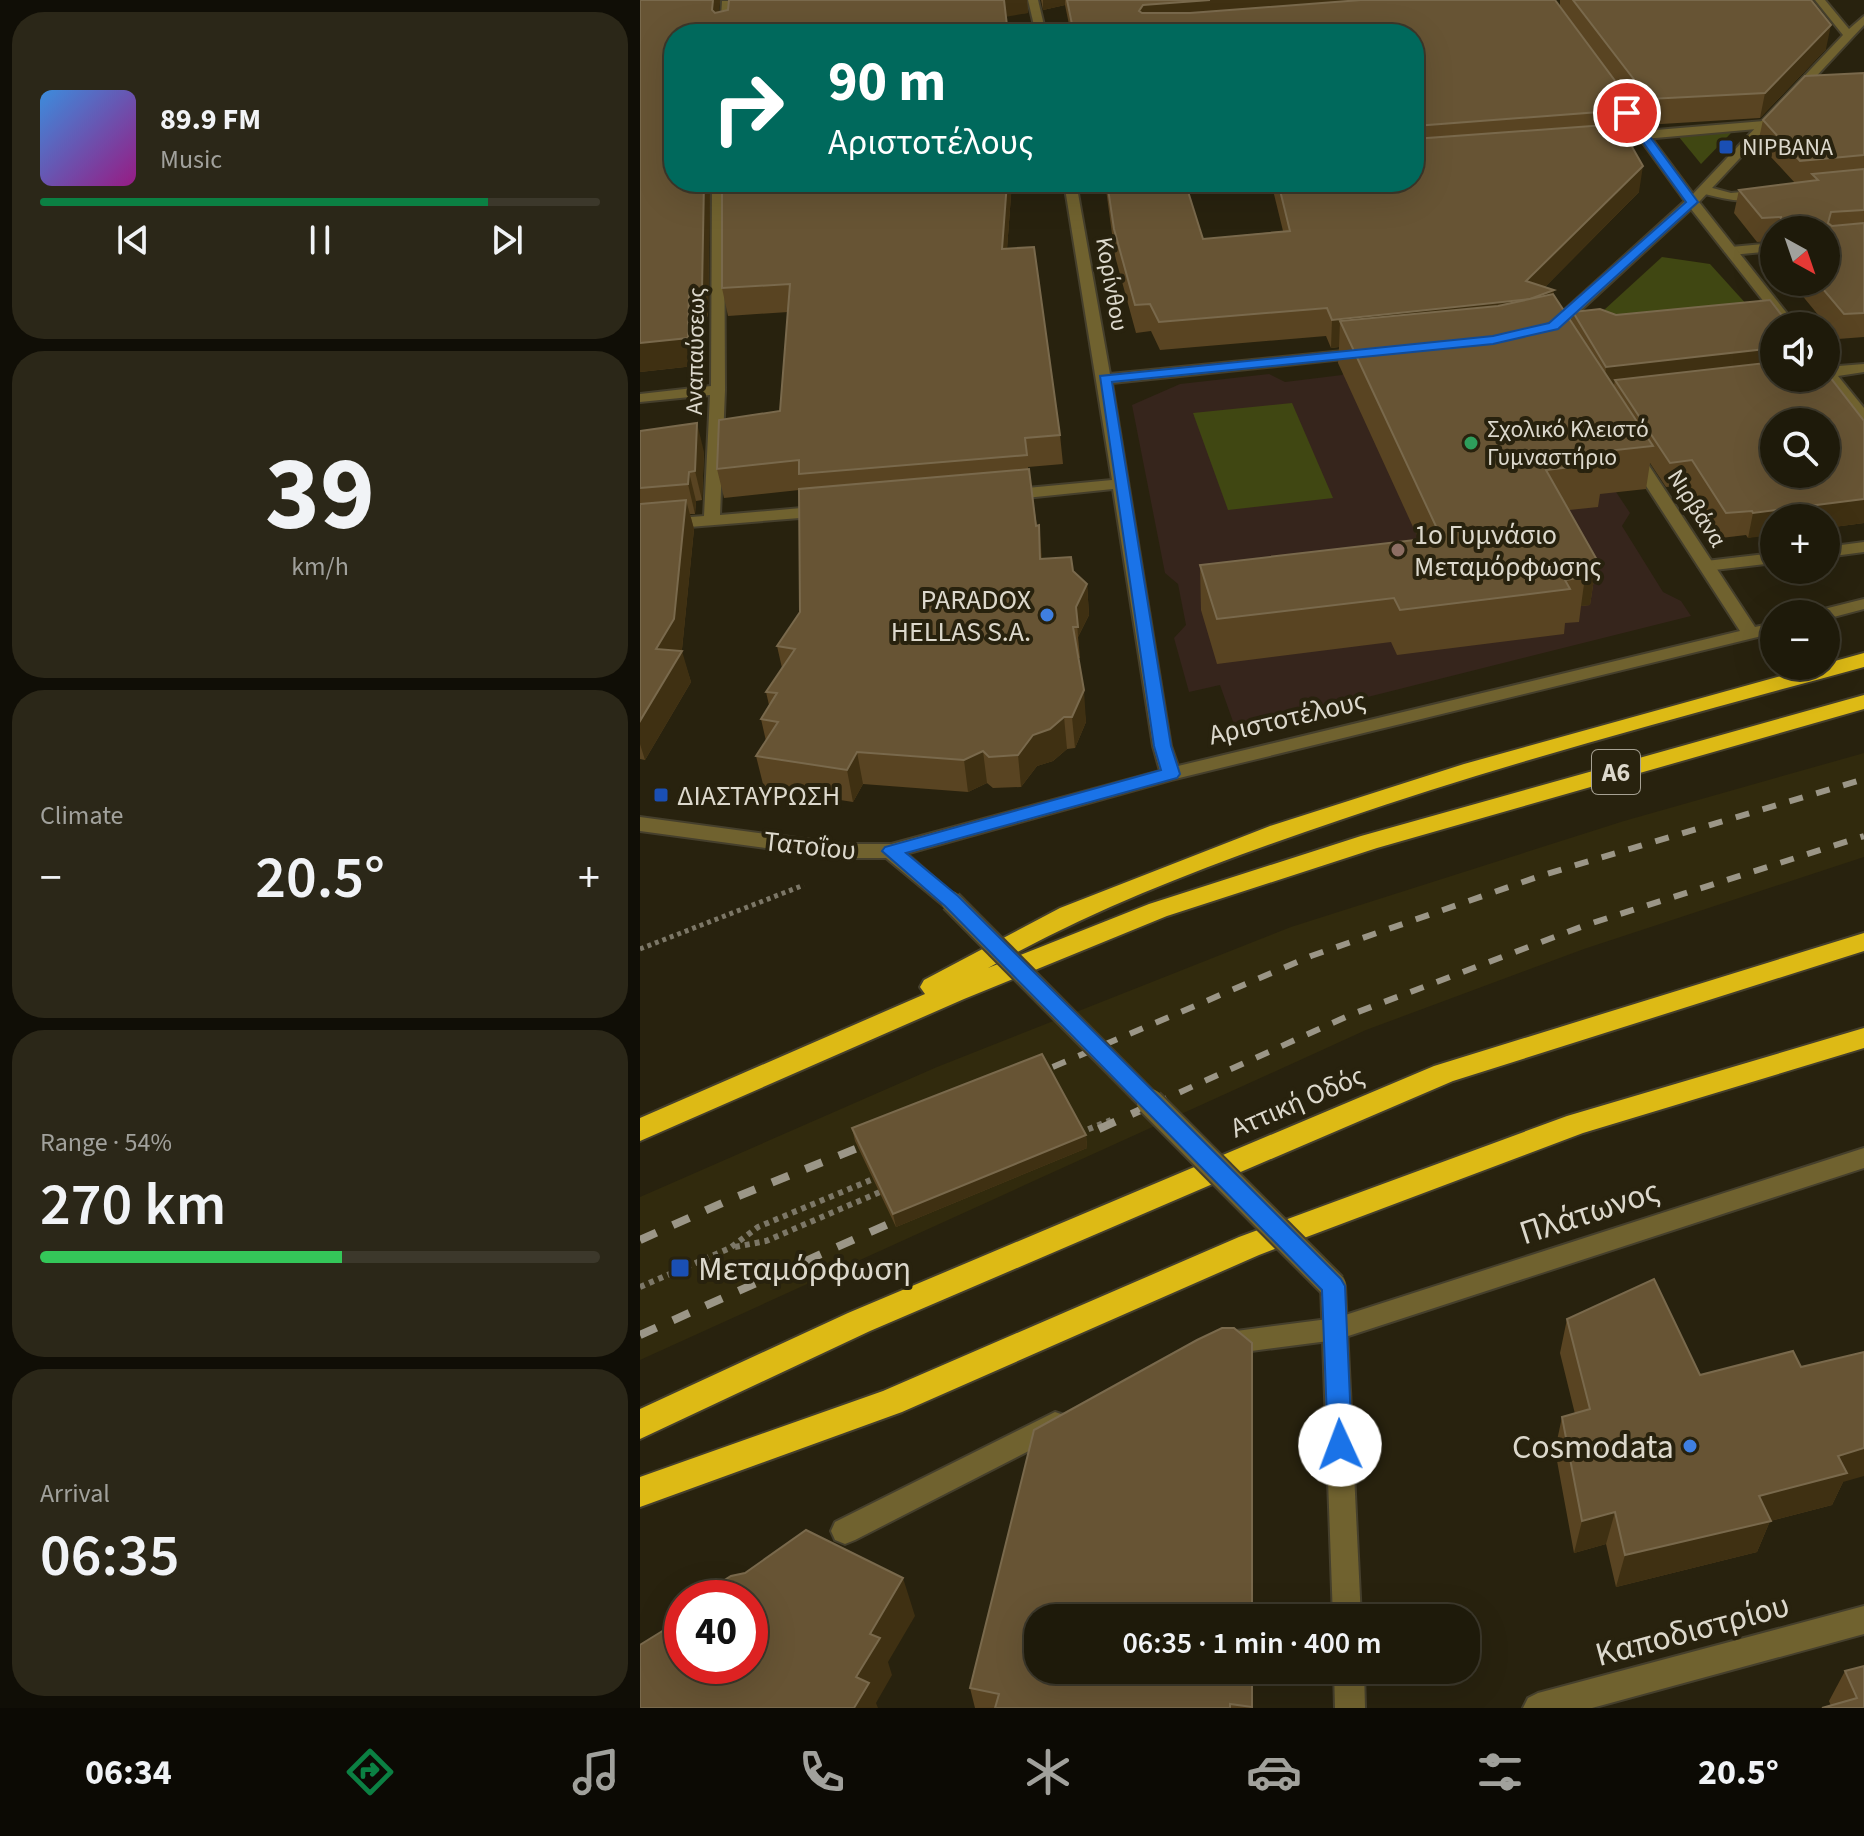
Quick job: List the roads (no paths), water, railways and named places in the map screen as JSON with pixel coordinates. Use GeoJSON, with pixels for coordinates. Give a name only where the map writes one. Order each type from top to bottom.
{"type":"FeatureCollection","features":[{"type":"Feature","properties":{"kind":"highway"},"geometry":{"type":"LineString","coordinates":[[736,1090],[1086,906],[1256,840],[1412,788],[1864,660]]}},
{"type":"Feature","properties":{"kind":"highway","name":"Α6"},"geometry":{"type":"LineString","coordinates":[[640,1130],[955,992],[1158,910],[1369,842],[1864,702]]}},
{"type":"Feature","properties":{"kind":"highway","name":"Αττική Οδός"},"geometry":{"type":"LineString","coordinates":[[640,1424],[859,1322],[1444,1073],[1864,942]]}},
{"type":"Feature","properties":{"kind":"highway"},"geometry":{"type":"LineString","coordinates":[[640,1492],[891,1402],[1249,1246],[1577,1124],[1864,1038]]}},
{"type":"Feature","properties":{"kind":"street"},"geometry":{"type":"LineString","coordinates":[[1033,0],[1039,24]]}},
{"type":"Feature","properties":{"kind":"street"},"geometry":{"type":"LineString","coordinates":[[1820,0],[1849,36],[1864,40]]}},
{"type":"Feature","properties":{"kind":"street"},"geometry":{"type":"LineString","coordinates":[[726,24],[727,1]]}},
{"type":"Feature","properties":{"kind":"street"},"geometry":{"type":"LineString","coordinates":[[1526,335],[1561,332],[1705,190],[1864,19]]}},
{"type":"Feature","properties":{"kind":"street"},"geometry":{"type":"LineString","coordinates":[[1608,87],[1641,139],[1779,312]]}},
{"type":"Feature","properties":{"kind":"street"},"geometry":{"type":"LineString","coordinates":[[1794,93],[1808,92]]}},
{"type":"Feature","properties":{"kind":"street"},"geometry":{"type":"LineString","coordinates":[[1641,139],[1764,125]]}},
{"type":"Feature","properties":{"kind":"street"},"geometry":{"type":"LineString","coordinates":[[1705,190],[1731,197],[1775,193]]}},
{"type":"Feature","properties":{"kind":"street","name":"Αναπαύσεως"},"geometry":{"type":"LineString","coordinates":[[712,521],[718,390],[718,192]]}},
{"type":"Feature","properties":{"kind":"street","name":"Κορίνθου"},"geometry":{"type":"LineString","coordinates":[[1072,192],[1162,746],[1171,774]]}},
{"type":"Feature","properties":{"kind":"street"},"geometry":{"type":"LineString","coordinates":[[1731,251],[1760,248]]}},
{"type":"Feature","properties":{"kind":"street"},"geometry":{"type":"LineString","coordinates":[[1760,310],[1776,308]]}},
{"type":"Feature","properties":{"kind":"street"},"geometry":{"type":"LineString","coordinates":[[1104,379],[1383,351]]}},
{"type":"Feature","properties":{"kind":"street"},"geometry":{"type":"LineString","coordinates":[[1840,371],[1864,368]]}},
{"type":"Feature","properties":{"kind":"street"},"geometry":{"type":"LineString","coordinates":[[1840,389],[1864,418]]}},
{"type":"Feature","properties":{"kind":"street"},"geometry":{"type":"LineString","coordinates":[[640,398],[718,390]]}},
{"type":"Feature","properties":{"kind":"street","name":"Νιρβάνα"},"geometry":{"type":"LineString","coordinates":[[1623,438],[1751,634]]}},
{"type":"Feature","properties":{"kind":"street"},"geometry":{"type":"LineString","coordinates":[[995,496],[1120,484]]}},
{"type":"Feature","properties":{"kind":"street"},"geometry":{"type":"LineString","coordinates":[[640,526],[838,510]]}},
{"type":"Feature","properties":{"kind":"street"},"geometry":{"type":"LineString","coordinates":[[1840,550],[1864,547]]}},
{"type":"Feature","properties":{"kind":"street"},"geometry":{"type":"LineString","coordinates":[[1706,566],[1760,560]]}},
{"type":"Feature","properties":{"kind":"street"},"geometry":{"type":"LineString","coordinates":[[1840,610],[1864,604]]}},
{"type":"Feature","properties":{"kind":"street","name":"Αριστοτέλους"},"geometry":{"type":"LineString","coordinates":[[891,851],[1171,774],[1760,632]]}},
{"type":"Feature","properties":{"kind":"street","name":"Τατοΐου"},"geometry":{"type":"LineString","coordinates":[[640,824],[841,851],[891,851],[951,901],[1333,1286],[1346,1604]]}},
{"type":"Feature","properties":{"kind":"street","name":"Πλάτωνος"},"geometry":{"type":"LineString","coordinates":[[1199,1355],[1227,1342],[1336,1329],[1864,1158]]}},
{"type":"Feature","properties":{"kind":"street"},"geometry":{"type":"LineString","coordinates":[[821,1548],[845,1531],[1072,1416]]}},
{"type":"Feature","properties":{"kind":"street","name":"Καποδιστρίου"},"geometry":{"type":"LineString","coordinates":[[1538,1708],[1864,1620]]}},
{"type":"Feature","properties":{"kind":"street"},"geometry":{"type":"LineString","coordinates":[[1349,1684],[1350,1708]]}},
{"type":"Feature","properties":{"kind":"railway"},"geometry":{"type":"LineString","coordinates":[[1027,1078],[1311,956],[1543,875],[1864,779]]}},
{"type":"Feature","properties":{"kind":"railway"},"geometry":{"type":"LineString","coordinates":[[1154,1104],[1350,1015],[1586,925],[1864,836]]}},
{"type":"Feature","properties":{"kind":"railway"},"geometry":{"type":"LineString","coordinates":[[1066,1144],[1158,1102]]}},
{"type":"Feature","properties":{"kind":"railway"},"geometry":{"type":"LineString","coordinates":[[640,1240],[731,1199],[880,1139]]}},
{"type":"Feature","properties":{"kind":"railway"},"geometry":{"type":"LineString","coordinates":[[640,1335],[913,1213]]}},
{"type":"Feature","properties":{"kind":"place","name":"ΝΙΡΒΑΝΑ"},"geometry":{"type":"Point","coordinates":[1726,147]}},
{"type":"Feature","properties":{"kind":"place","name":"Σχολικό Κλειστό Γυμναστήριο"},"geometry":{"type":"Point","coordinates":[1471,443]}},
{"type":"Feature","properties":{"kind":"place","name":"1ο Γυμνάσιο Μεταμόρφωσης"},"geometry":{"type":"Point","coordinates":[1398,550]}},
{"type":"Feature","properties":{"kind":"place","name":"PARADOX HELLAS S.A."},"geometry":{"type":"Point","coordinates":[1047,615]}},
{"type":"Feature","properties":{"kind":"place","name":"ΔΙΑΣΤΑΥΡΩΣΗ"},"geometry":{"type":"Point","coordinates":[661,795]}},
{"type":"Feature","properties":{"kind":"place","name":"Μεταμόρφωση"},"geometry":{"type":"Point","coordinates":[680,1268]}},
{"type":"Feature","properties":{"kind":"place","name":"Cosmodata"},"geometry":{"type":"Point","coordinates":[1690,1446]}}]}
